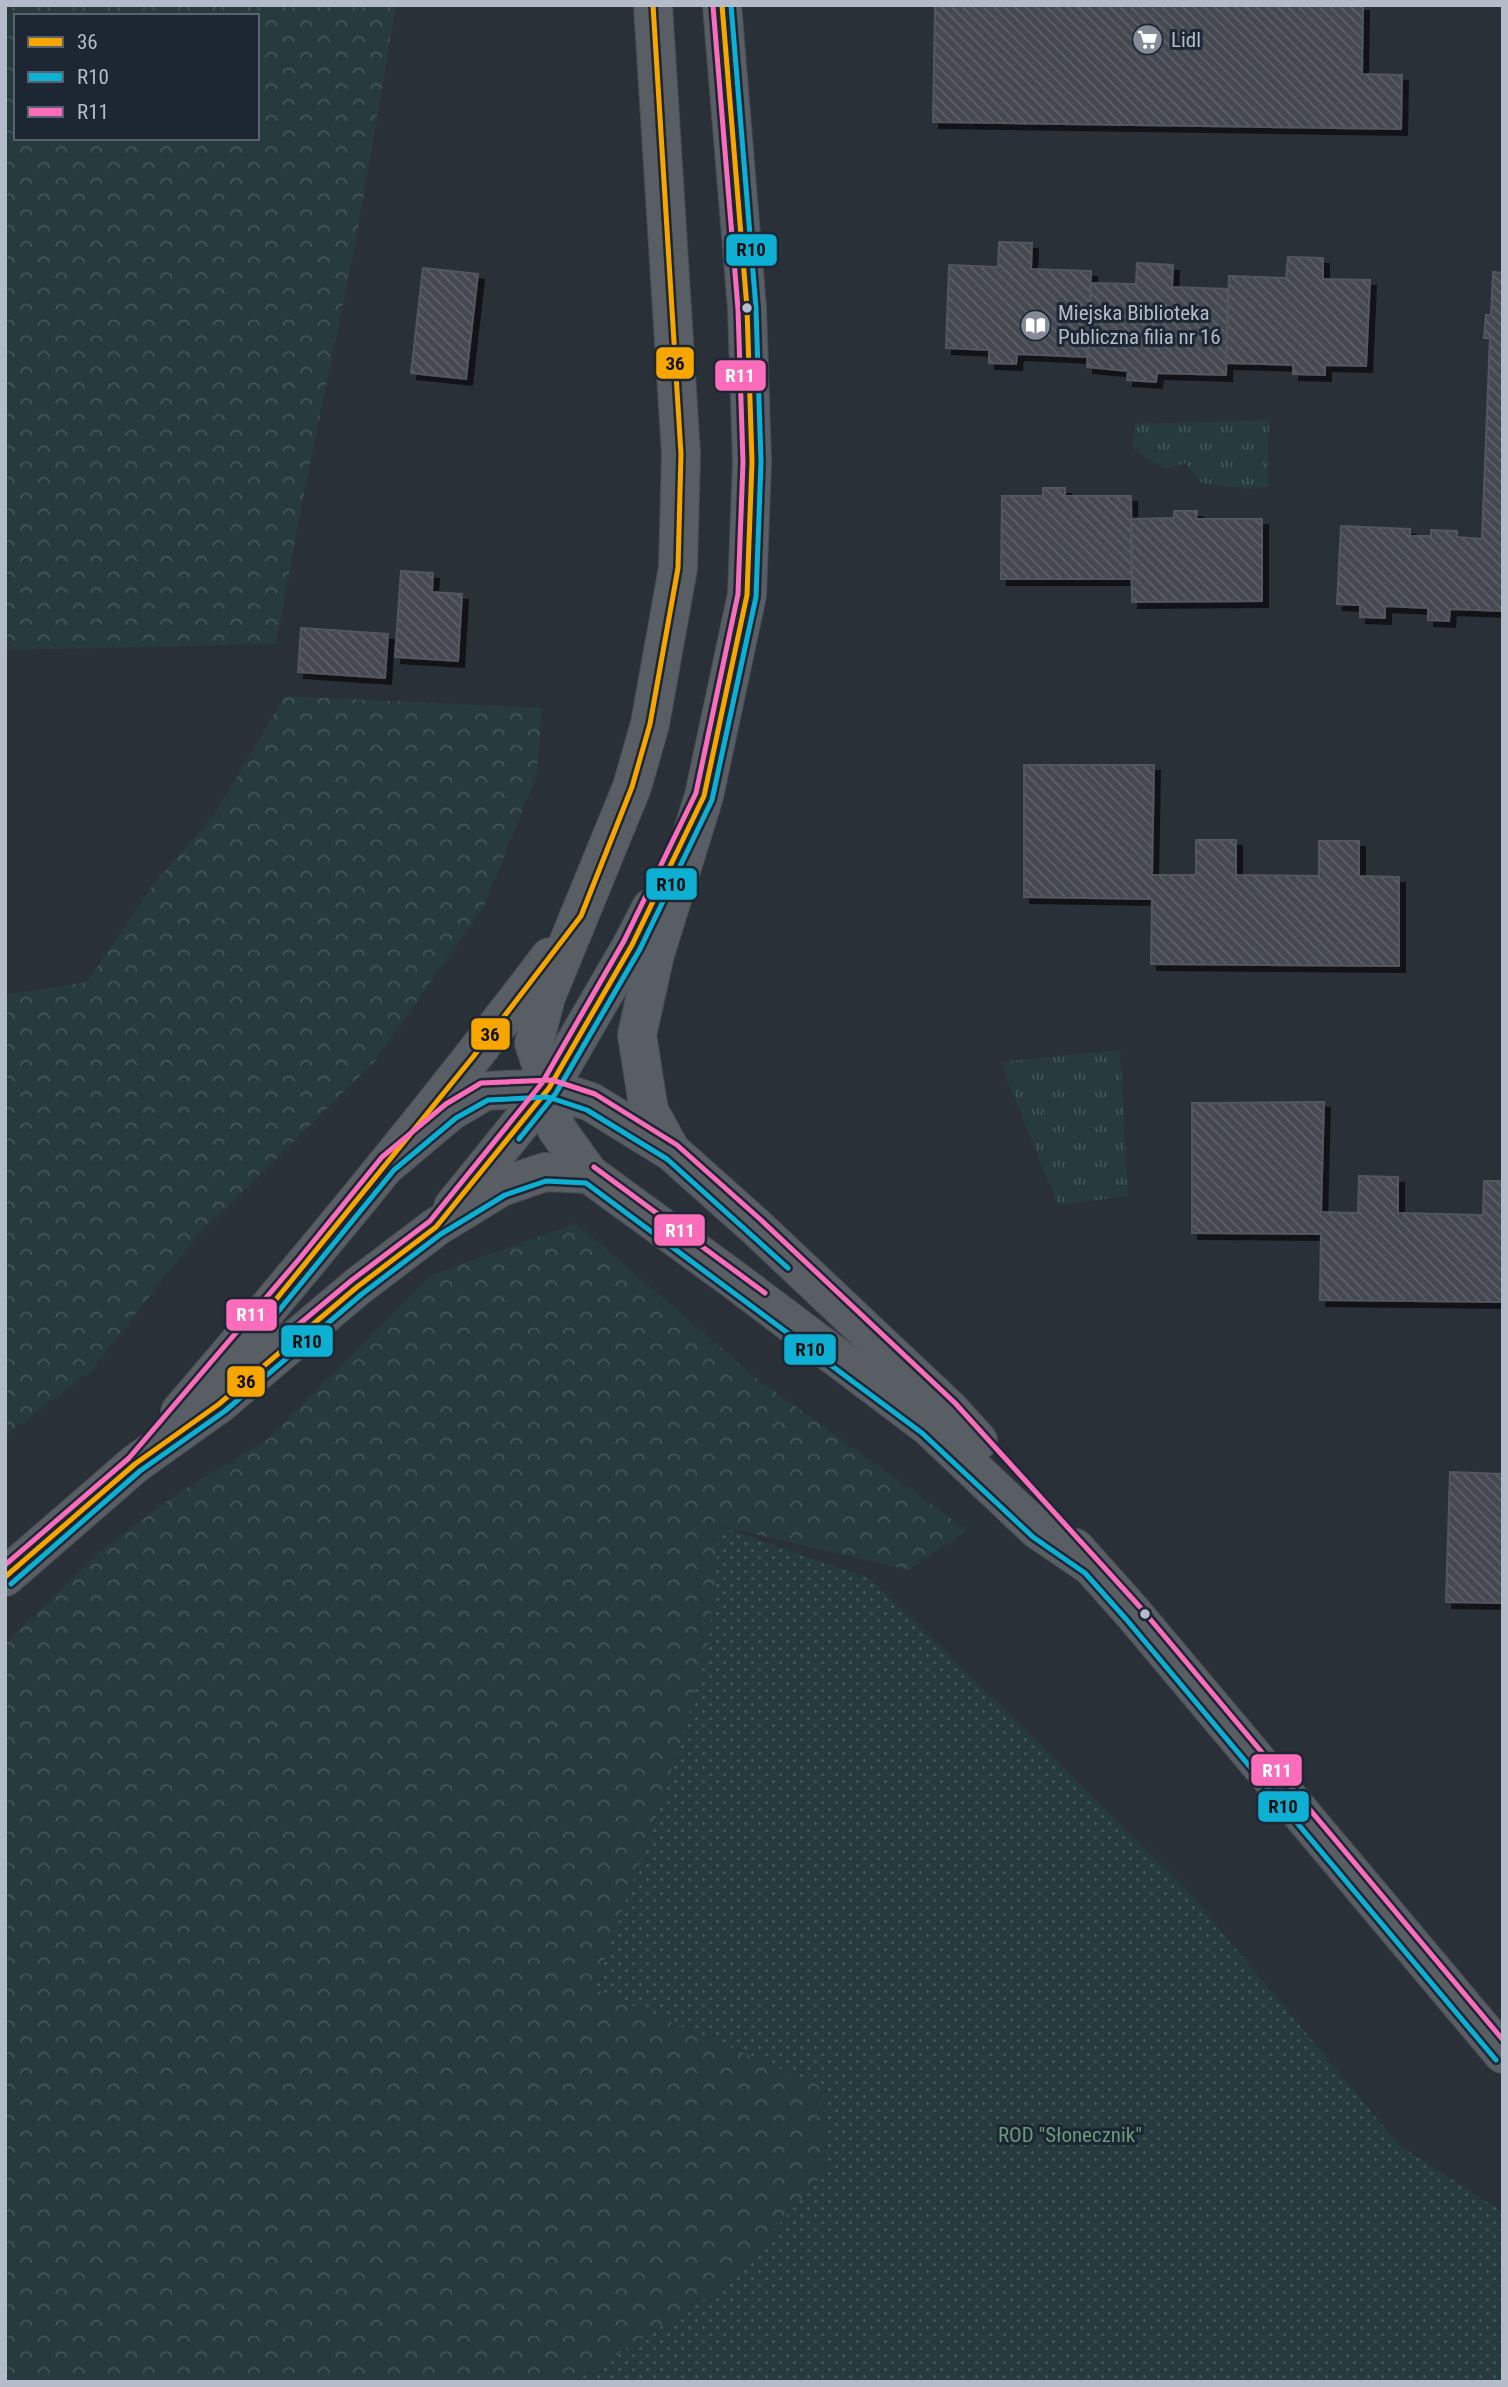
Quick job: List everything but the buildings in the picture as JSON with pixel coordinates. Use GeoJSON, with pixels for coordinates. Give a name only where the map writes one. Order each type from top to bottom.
{"type":"FeatureCollection","features":[{"type":"Feature","properties":{"kind":"street"},"geometry":{"type":"LineString","coordinates":[[653,5],[681,454],[678,568],[650,724],[632,787],[546,997],[534,1043],[549,1088],[556,1128],[589,1174],[928,1426],[1038,1530],[1091,1566]]}},
{"type":"Feature","properties":{"kind":"street"},"geometry":{"type":"LineString","coordinates":[[672,1152],[649,1111],[637,1035],[655,954],[704,796],[747,595],[752,462],[747,308],[722,5]]}},
{"type":"Feature","properties":{"kind":"street"},"geometry":{"type":"LineString","coordinates":[[436,1227],[549,1088],[632,945],[704,796]]}},
{"type":"Feature","properties":{"kind":"street"},"geometry":{"type":"LineString","coordinates":[[135,1464],[307,1264],[473,1057],[581,916]]}},
{"type":"Feature","properties":{"kind":"street"},"geometry":{"type":"LineString","coordinates":[[388,1164],[451,1111],[485,1091],[549,1088],[591,1102],[672,1152],[755,1226],[949,1409],[1133,1613],[1503,2054]]}},
{"type":"Feature","properties":{"kind":"street"},"geometry":{"type":"LineString","coordinates":[[5,1577],[135,1464],[219,1404],[358,1287],[436,1227],[501,1188],[545,1172],[589,1174]]}},
{"type":"Feature","properties":{"kind":"green space"},"geometry":{"type":"Polygon","coordinates":[[[5,5],[396,5],[357,235],[276,644],[5,650],[5,5]]]}},
{"type":"Feature","properties":{"kind":"green space"},"geometry":{"type":"Polygon","coordinates":[[[1269,420],[1268,486],[1252,489],[1202,483],[1186,463],[1164,469],[1133,449],[1135,424],[1269,420]]]}},
{"type":"Feature","properties":{"kind":"green space"},"geometry":{"type":"Polygon","coordinates":[[[285,696],[542,708],[537,774],[484,906],[375,1061],[194,1240],[89,1373],[5,1436],[5,995],[87,982],[153,885],[214,815],[285,696]]]}},
{"type":"Feature","properties":{"kind":"green space"},"geometry":{"type":"Polygon","coordinates":[[[1120,1050],[1128,1196],[1058,1205],[1000,1062],[1120,1050]]]}},
{"type":"Feature","properties":{"kind":"green space"},"geometry":{"type":"Polygon","coordinates":[[[576,1223],[756,1378],[967,1530],[909,1570],[720,1526],[708,1651],[664,1795],[594,1989],[823,2087],[825,2172],[725,2286],[578,2382],[5,2382],[5,1644],[108,1544],[180,1492],[268,1439],[431,1275],[576,1223]]]}},
{"type":"Feature","properties":{"kind":"green space","name":"ROD \"Słonecznik\""},"geometry":{"type":"Polygon","coordinates":[[[720,1526],[871,1579],[1181,1883],[1399,2145],[1503,2212],[1503,2382],[578,2382],[725,2286],[825,2172],[823,2087],[594,1989],[664,1795],[708,1651],[720,1526]]]}},
{"type":"Feature","properties":{"kind":"transit line","name":"36"},"geometry":{"type":"LineString","coordinates":[[265,1313],[473,1057],[581,916],[632,787],[650,724],[678,568],[681,454],[653,5]]}},
{"type":"Feature","properties":{"kind":"transit line","name":"36"},"geometry":{"type":"LineString","coordinates":[[5,1577],[135,1464],[219,1404],[357,1287],[436,1227],[549,1088],[632,945],[704,796],[747,595],[752,462],[747,308],[722,5]]}},
{"type":"Feature","properties":{"kind":"transit line","name":"R10"},"geometry":{"type":"LineString","coordinates":[[519,1139],[556,1093],[640,949],[712,800],[756,597],[761,462],[756,308],[731,5]]}},
{"type":"Feature","properties":{"kind":"transit line","name":"R11"},"geometry":{"type":"LineString","coordinates":[[286,1335],[352,1280],[430,1221],[542,1083],[624,941],[696,793],[738,594],[743,462],[738,309],[713,6]]}},
{"type":"Feature","properties":{"kind":"transit line","name":"R11"},"geometry":{"type":"LineString","coordinates":[[5,1565],[129,1458],[300,1258],[382,1157],[446,1104],[481,1083],[552,1080],[595,1094],[677,1145],[761,1220],[955,1403],[1140,1607],[1503,2040]]}},
{"type":"Feature","properties":{"kind":"transit line","name":"R10"},"geometry":{"type":"LineString","coordinates":[[272,1319],[394,1170],[456,1118],[488,1100],[548,1097],[587,1110],[667,1159],[788,1268]]}},
{"type":"Feature","properties":{"kind":"transit line","name":"R11"},"geometry":{"type":"LineString","coordinates":[[594,1167],[765,1293]]}},
{"type":"Feature","properties":{"kind":"transit line","name":"R10"},"geometry":{"type":"LineString","coordinates":[[11,1584],[140,1471],[225,1411],[362,1294],[441,1234],[505,1195],[546,1181],[586,1183],[922,1433],[1033,1537],[1085,1573],[1496,2060]]}},
{"type":"Feature","properties":{"kind":"place","name":"Lidl"},"geometry":{"type":"Point","coordinates":[1148,40]}},
{"type":"Feature","properties":{"kind":"place","name":"Miejska Biblioteka Publiczna filia nr 16"},"geometry":{"type":"Point","coordinates":[1035,325]}}]}
